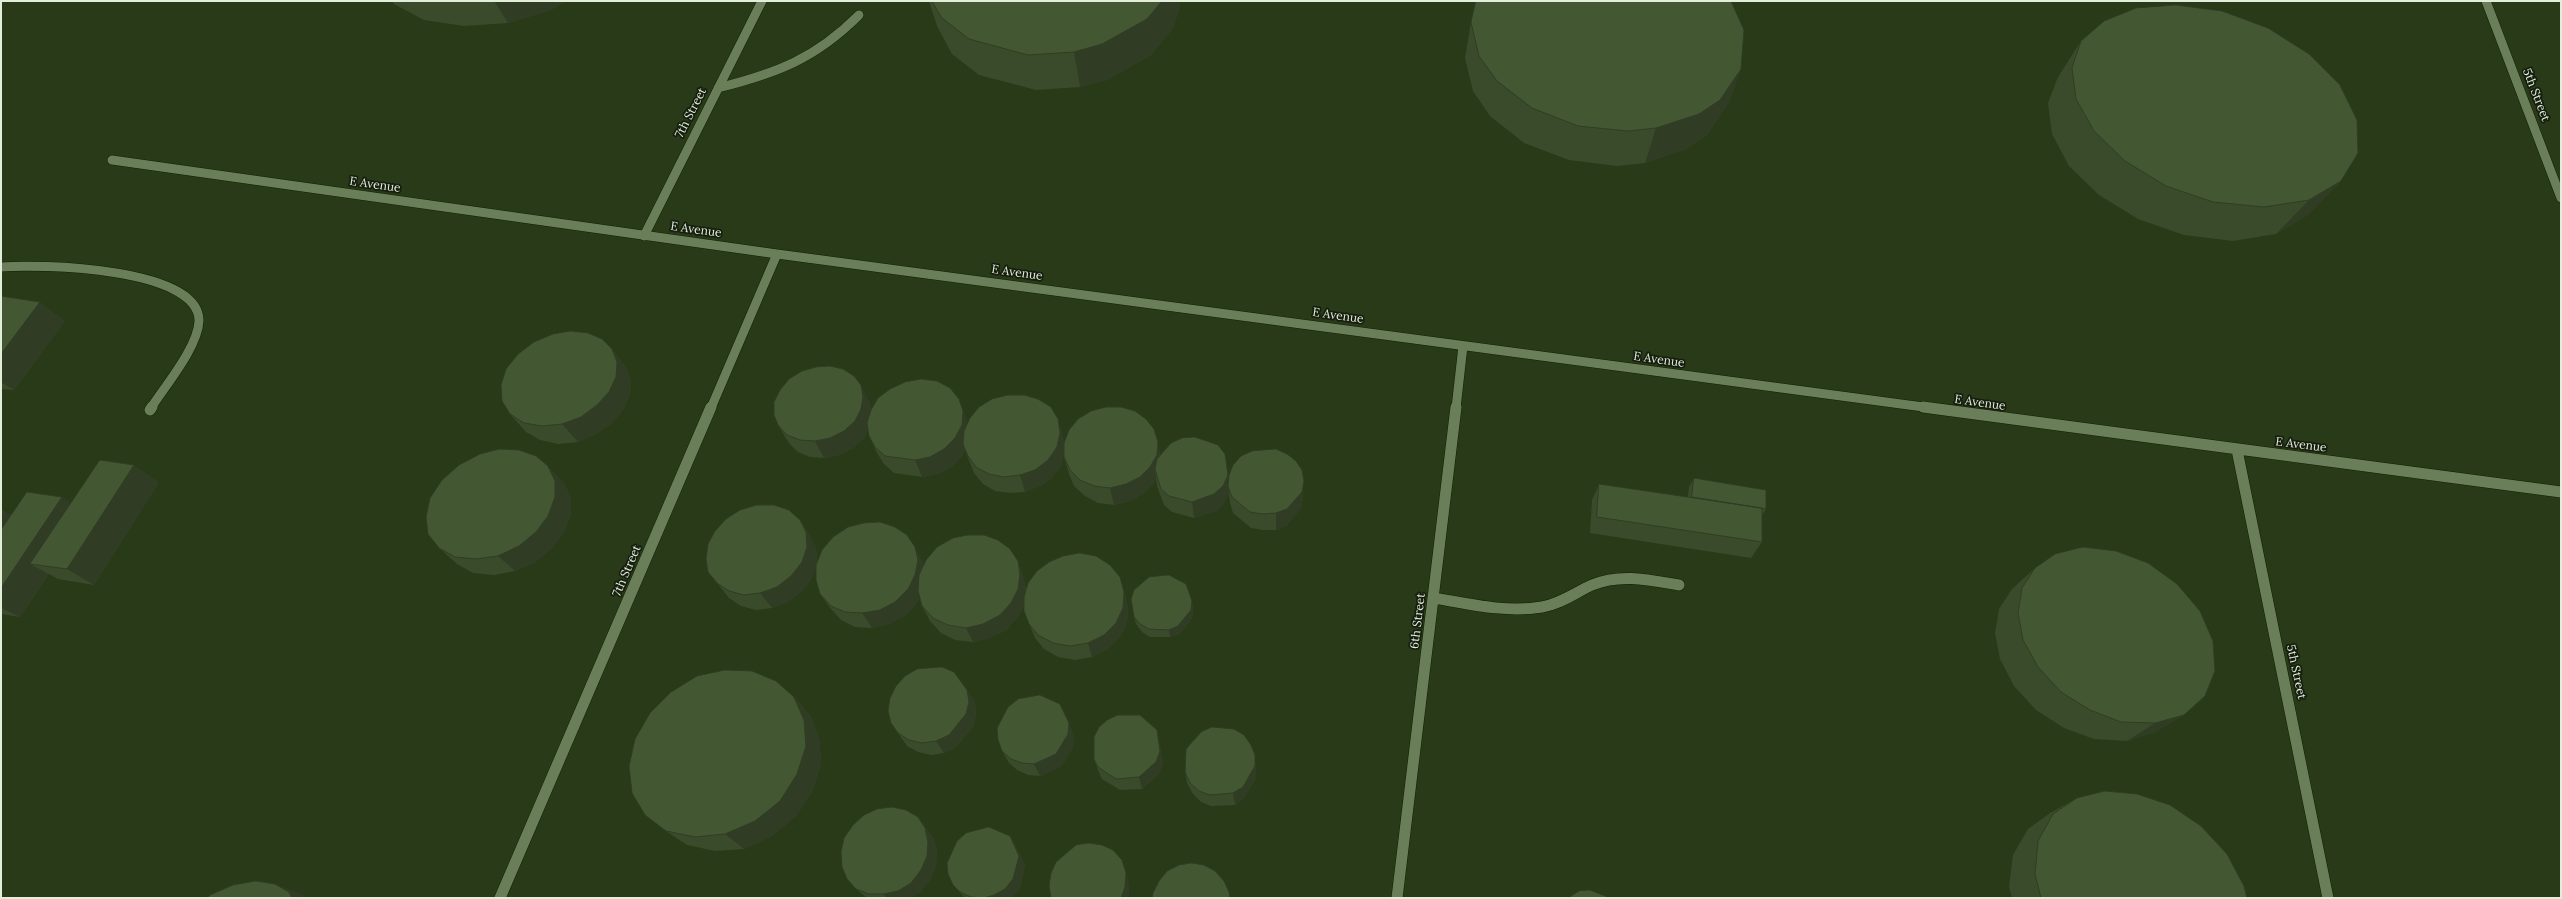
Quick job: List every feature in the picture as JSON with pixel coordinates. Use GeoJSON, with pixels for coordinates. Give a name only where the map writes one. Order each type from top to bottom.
{"type":"FeatureCollection","features":[{"type":"Feature","properties":{"kind":"lane","name":"7th Street"},"geometry":{"type":"LineString","coordinates":[[644,236],[762,1]]}},
{"type":"Feature","properties":{"kind":"lane","name":"5th Street"},"geometry":{"type":"LineString","coordinates":[[2486,1],[2561,198]]}},
{"type":"Feature","properties":{"kind":"lane"},"geometry":{"type":"LineString","coordinates":[[718,88],[759,78],[789,66],[831,41],[859,15]]}},
{"type":"Feature","properties":{"kind":"lane","name":"E Avenue"},"geometry":{"type":"LineString","coordinates":[[112,160],[644,236],[2237,450],[2561,492]]}},
{"type":"Feature","properties":{"kind":"lane","name":"7th Street"},"geometry":{"type":"LineString","coordinates":[[500,898],[777,254]]}},
{"type":"Feature","properties":{"kind":"lane"},"geometry":{"type":"LineString","coordinates":[[1,267],[37,265],[99,272],[148,280],[172,288],[188,298],[197,308],[200,322],[196,337],[150,410]]}},
{"type":"Feature","properties":{"kind":"lane","name":"6th Street"},"geometry":{"type":"LineString","coordinates":[[1397,898],[1463,346]]}},
{"type":"Feature","properties":{"kind":"lane","name":"5th Street"},"geometry":{"type":"LineString","coordinates":[[2237,450],[2328,898]]}},
{"type":"Feature","properties":{"kind":"lane"},"geometry":{"type":"LineString","coordinates":[[1434,598],[1502,607],[1542,607],[1565,600],[1594,585],[1630,577],[1679,585]]}},
{"type":"Feature","properties":{"kind":"building"},"geometry":{"type":"Polygon","coordinates":[[[932,1],[1162,1],[1147,19],[1102,44],[1074,52],[1028,55],[969,39],[942,18],[932,1]]]}},
{"type":"Feature","properties":{"kind":"building"},"geometry":{"type":"Polygon","coordinates":[[[1476,1],[1731,1],[1744,30],[1741,69],[1720,100],[1699,114],[1656,128],[1628,131],[1578,126],[1532,108],[1497,81],[1479,56],[1471,22],[1476,1]]]}},
{"type":"Feature","properties":{"kind":"building"},"geometry":{"type":"Polygon","coordinates":[[[2176,5],[2222,11],[2268,28],[2309,54],[2340,85],[2357,120],[2358,153],[2341,181],[2309,200],[2264,207],[2213,202],[2166,186],[2125,161],[2094,131],[2076,99],[2072,68],[2081,41],[2104,21],[2136,8],[2176,5]]]}},
{"type":"Feature","properties":{"kind":"building"},"geometry":{"type":"Polygon","coordinates":[[[1,296],[40,302],[1,354],[1,296]]]}},
{"type":"Feature","properties":{"kind":"building"},"geometry":{"type":"Polygon","coordinates":[[[571,331],[588,333],[602,339],[612,349],[617,362],[616,377],[609,392],[597,405],[581,417],[562,424],[542,426],[524,423],[510,414],[502,401],[501,385],[506,369],[518,354],[534,342],[553,334],[571,331]]]}},
{"type":"Feature","properties":{"kind":"building"},"geometry":{"type":"Polygon","coordinates":[[[830,366],[843,369],[854,376],[861,385],[863,397],[861,409],[855,421],[844,431],[830,438],[815,441],[800,440],[787,435],[778,425],[774,415],[774,402],[780,390],[789,379],[802,371],[816,367],[830,366]]]}},
{"type":"Feature","properties":{"kind":"building"},"geometry":{"type":"Polygon","coordinates":[[[921,379],[937,381],[950,388],[959,399],[963,411],[962,425],[955,438],[944,449],[930,457],[915,460],[885,456],[875,447],[869,436],[867,423],[871,410],[878,398],[890,389],[905,382],[921,379]]]}},
{"type":"Feature","properties":{"kind":"building"},"geometry":{"type":"Polygon","coordinates":[[[1008,395],[1024,395],[1038,399],[1051,407],[1058,419],[1060,433],[1057,447],[1048,460],[1035,470],[1020,475],[1004,477],[989,474],[976,467],[968,456],[963,444],[964,431],[970,418],[979,407],[992,399],[1008,395]]]}},
{"type":"Feature","properties":{"kind":"building"},"geometry":{"type":"Polygon","coordinates":[[[1106,407],[1121,407],[1135,411],[1146,419],[1154,429],[1158,442],[1157,455],[1150,467],[1140,477],[1126,484],[1110,488],[1094,486],[1080,480],[1070,470],[1064,457],[1064,443],[1069,430],[1078,419],[1091,411],[1106,407]]]}},
{"type":"Feature","properties":{"kind":"building"},"geometry":{"type":"Polygon","coordinates":[[[1195,437],[1218,445],[1225,454],[1228,475],[1223,486],[1214,494],[1192,502],[1169,496],[1161,489],[1155,469],[1157,459],[1171,443],[1182,438],[1195,437]]]}},
{"type":"Feature","properties":{"kind":"building"},"geometry":{"type":"Polygon","coordinates":[[[500,449],[519,450],[536,456],[548,466],[555,481],[555,497],[548,516],[536,532],[519,546],[498,556],[476,559],[455,557],[439,548],[428,534],[426,517],[430,498],[442,480],[459,465],[480,454],[500,449]]]}},
{"type":"Feature","properties":{"kind":"building"},"geometry":{"type":"Polygon","coordinates":[[[1276,449],[1287,454],[1296,461],[1302,470],[1304,481],[1302,492],[1287,509],[1276,513],[1263,514],[1250,512],[1232,497],[1228,486],[1229,475],[1233,465],[1241,456],[1252,451],[1276,449]]]}},
{"type":"Feature","properties":{"kind":"building"},"geometry":{"type":"Polygon","coordinates":[[[100,460],[134,465],[67,569],[30,564],[100,460]]]}},
{"type":"Feature","properties":{"kind":"building"},"geometry":{"type":"Polygon","coordinates":[[[1694,478],[1766,490],[1766,509],[1692,497],[1694,478]]]}},
{"type":"Feature","properties":{"kind":"building"},"geometry":{"type":"Polygon","coordinates":[[[1599,484],[1762,508],[1762,542],[1597,517],[1599,484]]]}},
{"type":"Feature","properties":{"kind":"building"},"geometry":{"type":"Polygon","coordinates":[[[27,492],[62,497],[1,588],[1,530],[27,492]]]}},
{"type":"Feature","properties":{"kind":"building"},"geometry":{"type":"Polygon","coordinates":[[[757,505],[774,505],[789,510],[800,520],[806,532],[807,547],[802,562],[791,576],[777,587],[760,593],[744,595],[729,591],[717,583],[708,572],[706,559],[708,544],[715,531],[726,519],[740,510],[757,505]]]}},
{"type":"Feature","properties":{"kind":"building"},"geometry":{"type":"Polygon","coordinates":[[[880,522],[895,527],[907,535],[915,547],[918,560],[915,575],[908,589],[895,602],[880,610],[862,613],[845,612],[831,606],[820,594],[816,580],[816,565],[822,550],[833,537],[848,527],[864,523],[880,522]]]}},
{"type":"Feature","properties":{"kind":"building"},"geometry":{"type":"Polygon","coordinates":[[[968,535],[984,535],[998,540],[1010,549],[1018,561],[1020,575],[1018,589],[1011,603],[1000,615],[983,624],[966,628],[948,625],[933,618],[922,606],[918,591],[919,575],[926,560],[937,547],[953,538],[968,535]]]}},
{"type":"Feature","properties":{"kind":"building"},"geometry":{"type":"Polygon","coordinates":[[[2083,547],[2116,551],[2148,563],[2177,584],[2200,611],[2213,641],[2215,671],[2205,696],[2184,715],[2155,723],[2121,722],[2090,710],[2061,692],[2038,667],[2023,640],[2018,613],[2022,588],[2035,568],[2055,554],[2083,547]]]}},
{"type":"Feature","properties":{"kind":"building"},"geometry":{"type":"Polygon","coordinates":[[[1080,553],[1096,556],[1110,565],[1120,577],[1124,592],[1123,608],[1116,623],[1104,635],[1088,643],[1070,646],[1053,643],[1038,635],[1029,624],[1024,611],[1024,597],[1028,583],[1037,571],[1049,562],[1063,556],[1080,553]]]}},
{"type":"Feature","properties":{"kind":"building"},"geometry":{"type":"Polygon","coordinates":[[[1169,575],[1186,584],[1192,601],[1191,610],[1178,626],[1169,630],[1149,629],[1140,624],[1134,617],[1131,599],[1134,590],[1149,577],[1169,575]]]}},
{"type":"Feature","properties":{"kind":"building"},"geometry":{"type":"Polygon","coordinates":[[[942,667],[954,672],[967,690],[969,702],[966,714],[949,735],[936,741],[922,743],[909,740],[898,733],[891,723],[888,711],[890,698],[896,686],[905,676],[917,669],[942,667]]]}},
{"type":"Feature","properties":{"kind":"building"},"geometry":{"type":"Polygon","coordinates":[[[725,670],[752,671],[776,681],[794,697],[804,720],[806,746],[797,774],[780,801],[755,821],[725,834],[695,837],[666,831],[645,815],[632,793],[629,766],[635,739],[650,713],[671,692],[697,676],[725,670]]]}},
{"type":"Feature","properties":{"kind":"building"},"geometry":{"type":"Polygon","coordinates":[[[1040,695],[1060,704],[1069,723],[1068,734],[1056,754],[1034,764],[1022,763],[1011,759],[1002,751],[998,740],[997,728],[1008,707],[1018,699],[1040,695]]]}},
{"type":"Feature","properties":{"kind":"building"},"geometry":{"type":"Polygon","coordinates":[[[1118,715],[1140,715],[1157,730],[1160,751],[1156,762],[1139,777],[1116,779],[1098,767],[1094,759],[1094,737],[1099,727],[1107,720],[1118,715]]]}},
{"type":"Feature","properties":{"kind":"building"},"geometry":{"type":"Polygon","coordinates":[[[1212,727],[1234,729],[1244,735],[1251,745],[1255,755],[1255,766],[1243,787],[1233,793],[1210,795],[1199,791],[1190,783],[1185,772],[1186,749],[1201,732],[1212,727]]]}},
{"type":"Feature","properties":{"kind":"building"},"geometry":{"type":"Polygon","coordinates":[[[2105,791],[2137,794],[2170,805],[2201,826],[2227,854],[2244,886],[2247,898],[2041,898],[2035,874],[2038,841],[2053,814],[2077,798],[2105,791]]]}},
{"type":"Feature","properties":{"kind":"building"},"geometry":{"type":"Polygon","coordinates":[[[892,807],[906,810],[918,817],[925,828],[928,842],[927,856],[921,870],[911,883],[898,891],[883,894],[869,894],[856,889],[847,879],[842,867],[841,852],[844,838],[853,825],[864,815],[877,809],[892,807]]]}},
{"type":"Feature","properties":{"kind":"building"},"geometry":{"type":"Polygon","coordinates":[[[989,827],[1010,836],[1019,856],[1013,879],[1005,889],[984,898],[971,897],[960,892],[953,885],[948,874],[947,863],[957,841],[966,833],[989,827]]]}},
{"type":"Feature","properties":{"kind":"building"},"geometry":{"type":"Polygon","coordinates":[[[1089,843],[1102,845],[1113,850],[1122,860],[1126,873],[1125,887],[1121,898],[1051,898],[1049,886],[1051,873],[1056,862],[1076,845],[1089,843]]]}},
{"type":"Feature","properties":{"kind":"building"},"geometry":{"type":"Polygon","coordinates":[[[1192,863],[1204,865],[1215,871],[1224,881],[1230,898],[1152,898],[1159,881],[1167,871],[1179,865],[1192,863]]]}},
{"type":"Feature","properties":{"kind":"building"},"geometry":{"type":"Polygon","coordinates":[[[256,881],[275,884],[289,892],[292,898],[207,898],[210,895],[233,885],[256,881]]]}},
{"type":"Feature","properties":{"kind":"building"},"geometry":{"type":"Polygon","coordinates":[[[1590,890],[1610,898],[1568,898],[1579,891],[1590,890]]]}}]}
